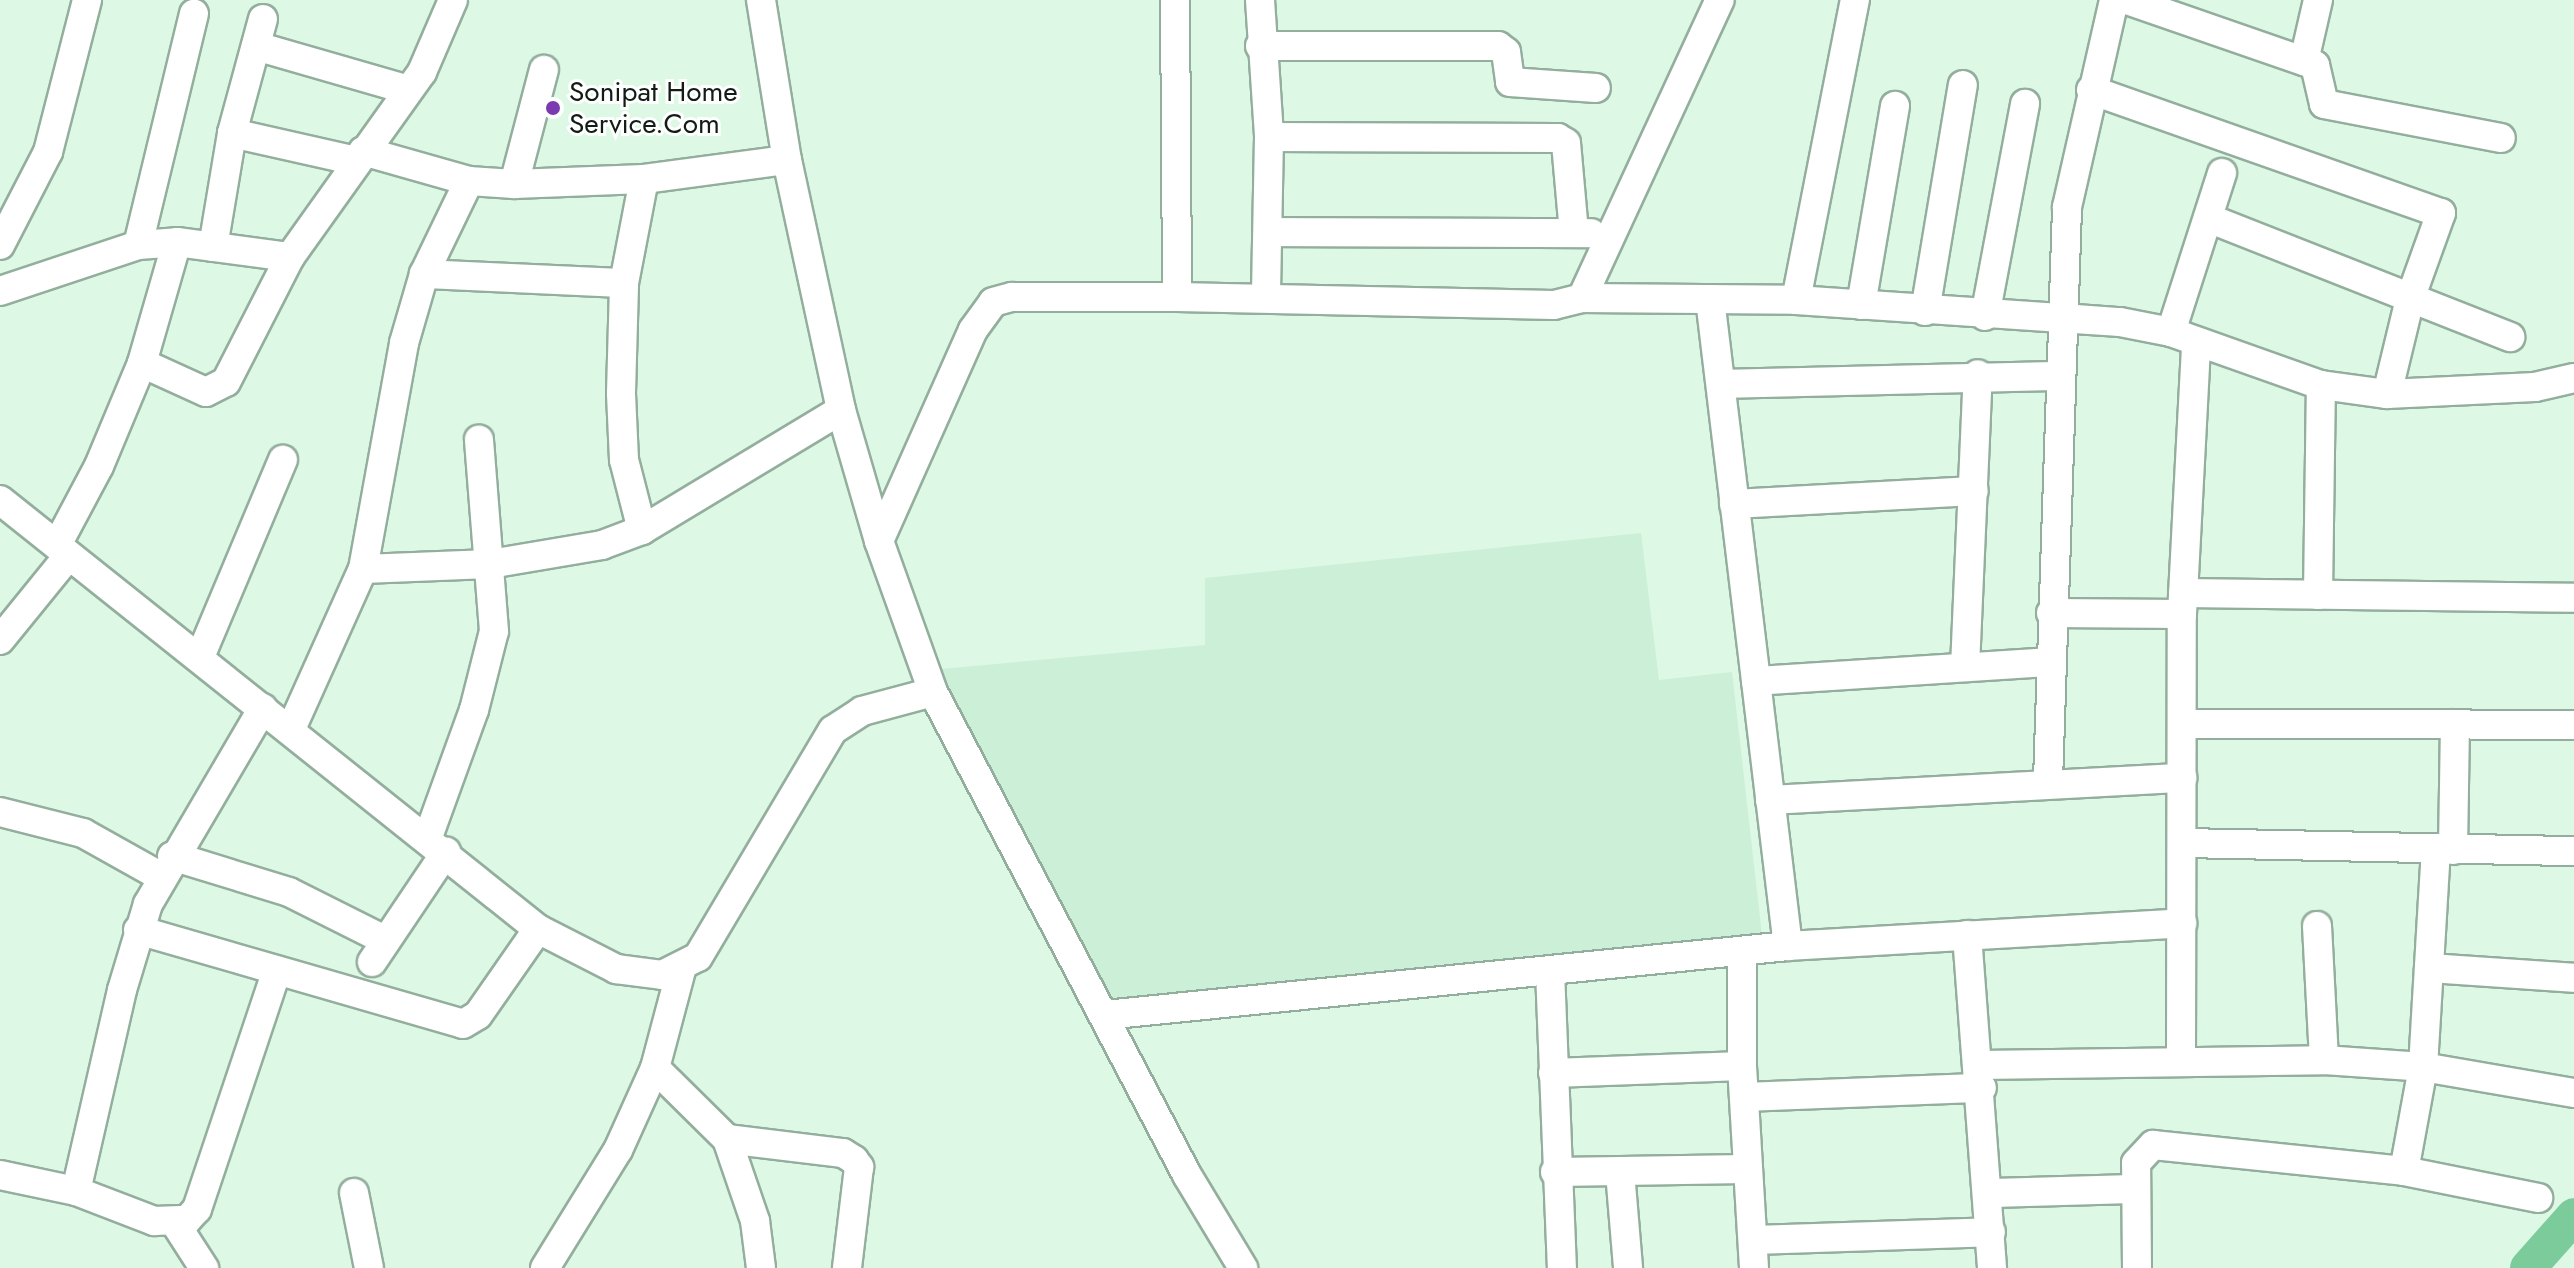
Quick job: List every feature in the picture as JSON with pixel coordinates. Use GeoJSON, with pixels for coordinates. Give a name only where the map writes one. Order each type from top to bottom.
{"type":"FeatureCollection","features":[{"type":"Feature","properties":{"kind":"street"},"geometry":{"type":"LineString","coordinates":[[0,245],[48,152],[87,0]]}},
{"type":"Feature","properties":{"kind":"street"},"geometry":{"type":"LineString","coordinates":[[142,363],[206,392],[219,389],[290,257],[422,72],[452,0]]}},
{"type":"Feature","properties":{"kind":"street"},"geometry":{"type":"LineString","coordinates":[[761,0],[787,160],[841,410],[879,541],[933,692],[1187,1175],[1243,1268]]}},
{"type":"Feature","properties":{"kind":"street"},"geometry":{"type":"LineString","coordinates":[[1175,0],[1177,297]]}},
{"type":"Feature","properties":{"kind":"street"},"geometry":{"type":"LineString","coordinates":[[1260,0],[1260,46],[1269,137],[1266,297]]}},
{"type":"Feature","properties":{"kind":"street"},"geometry":{"type":"LineString","coordinates":[[1582,298],[1616,232],[1720,0]]}},
{"type":"Feature","properties":{"kind":"street"},"geometry":{"type":"LineString","coordinates":[[1796,300],[1855,0]]}},
{"type":"Feature","properties":{"kind":"street"},"geometry":{"type":"LineString","coordinates":[[2048,781],[2049,662],[2067,207],[2091,90],[2114,0]]}},
{"type":"Feature","properties":{"kind":"street"},"geometry":{"type":"LineString","coordinates":[[2127,0],[2320,69],[2318,94],[2324,104],[2501,138]]}},
{"type":"Feature","properties":{"kind":"street"},"geometry":{"type":"LineString","coordinates":[[2304,61],[2318,0]]}},
{"type":"Feature","properties":{"kind":"street"},"geometry":{"type":"LineString","coordinates":[[138,245],[194,14]]}},
{"type":"Feature","properties":{"kind":"street"},"geometry":{"type":"LineString","coordinates":[[213,247],[232,133],[263,19]]}},
{"type":"Feature","properties":{"kind":"street"},"geometry":{"type":"LineString","coordinates":[[256,46],[408,90]]}},
{"type":"Feature","properties":{"kind":"street"},"geometry":{"type":"LineString","coordinates":[[1260,46],[1498,46],[1506,52],[1510,82],[1596,88]]}},
{"type":"Feature","properties":{"kind":"street"},"geometry":{"type":"LineString","coordinates":[[514,184],[544,70]]}},
{"type":"Feature","properties":{"kind":"street"},"geometry":{"type":"LineString","coordinates":[[1925,311],[1963,85]]}},
{"type":"Feature","properties":{"kind":"street"},"geometry":{"type":"LineString","coordinates":[[2091,90],[2437,210],[2441,223],[2410,299],[2387,394]]}},
{"type":"Feature","properties":{"kind":"street"},"geometry":{"type":"LineString","coordinates":[[1985,316],[2025,104]]}},
{"type":"Feature","properties":{"kind":"street"},"geometry":{"type":"LineString","coordinates":[[1861,305],[1895,106]]}},
{"type":"Feature","properties":{"kind":"street"},"geometry":{"type":"LineString","coordinates":[[232,133],[360,156],[469,181],[514,184],[644,179],[787,160]]}},
{"type":"Feature","properties":{"kind":"street"},"geometry":{"type":"LineString","coordinates":[[1269,137],[1558,138],[1566,143],[1574,233]]}},
{"type":"Feature","properties":{"kind":"street"},"geometry":{"type":"LineString","coordinates":[[2171,332],[2222,173]]}},
{"type":"Feature","properties":{"kind":"street"},"geometry":{"type":"LineString","coordinates":[[642,530],[624,460],[624,283],[644,179]]}},
{"type":"Feature","properties":{"kind":"street"},"geometry":{"type":"LineString","coordinates":[[291,729],[363,569],[388,408],[424,274],[469,181]]}},
{"type":"Feature","properties":{"kind":"street"},"geometry":{"type":"LineString","coordinates":[[2208,218],[2510,337]]}},
{"type":"Feature","properties":{"kind":"street"},"geometry":{"type":"LineString","coordinates":[[1268,232],[1616,232]]}},
{"type":"Feature","properties":{"kind":"street"},"geometry":{"type":"LineString","coordinates":[[0,640],[63,550],[142,363],[177,242]]}},
{"type":"Feature","properties":{"kind":"street"},"geometry":{"type":"LineString","coordinates":[[0,291],[138,245],[177,242],[290,257]]}},
{"type":"Feature","properties":{"kind":"street"},"geometry":{"type":"LineString","coordinates":[[424,274],[624,283]]}},
{"type":"Feature","properties":{"kind":"street"},"geometry":{"type":"LineString","coordinates":[[879,541],[973,330],[993,302],[1012,297],[1266,297],[1554,305],[1582,298],[1796,300],[1985,316],[2062,318],[2171,332],[2196,345],[2321,385],[2387,394],[2512,389],[2574,378]]}},
{"type":"Feature","properties":{"kind":"street"},"geometry":{"type":"LineString","coordinates":[[1710,299],[1723,384],[1734,504],[1788,946]]}},
{"type":"Feature","properties":{"kind":"street"},"geometry":{"type":"LineString","coordinates":[[2181,1061],[2184,843],[2182,603],[2196,345]]}},
{"type":"Feature","properties":{"kind":"street"},"geometry":{"type":"LineString","coordinates":[[1723,384],[1978,374],[2061,376]]}},
{"type":"Feature","properties":{"kind":"street"},"geometry":{"type":"LineString","coordinates":[[1965,667],[1978,374]]}},
{"type":"Feature","properties":{"kind":"street"},"geometry":{"type":"LineString","coordinates":[[2318,595],[2321,385]]}},
{"type":"Feature","properties":{"kind":"street"},"geometry":{"type":"LineString","coordinates":[[363,569],[490,564],[602,545],[642,530],[841,410]]}},
{"type":"Feature","properties":{"kind":"street"},"geometry":{"type":"LineString","coordinates":[[0,812],[83,833],[166,866],[289,892],[379,951],[437,845],[490,656],[494,601],[479,440]]}},
{"type":"Feature","properties":{"kind":"street"},"geometry":{"type":"LineString","coordinates":[[200,657],[283,460]]}},
{"type":"Feature","properties":{"kind":"street"},"geometry":{"type":"LineString","coordinates":[[1734,504],[1974,491]]}},
{"type":"Feature","properties":{"kind":"street"},"geometry":{"type":"LineString","coordinates":[[0,500],[437,845],[538,929],[616,969],[662,975],[681,970]]}},
{"type":"Feature","properties":{"kind":"street"},"geometry":{"type":"LineString","coordinates":[[2051,613],[2318,595],[2574,598]]}},
{"type":"Feature","properties":{"kind":"street"},"geometry":{"type":"LineString","coordinates":[[1756,681],[2049,662]]}},
{"type":"Feature","properties":{"kind":"street"},"geometry":{"type":"LineString","coordinates":[[545,1268],[618,1150],[655,1068],[681,970],[715,936],[801,777],[833,730],[862,711],[933,692]]}},
{"type":"Feature","properties":{"kind":"street"},"geometry":{"type":"LineString","coordinates":[[76,1191],[138,930],[166,866],[263,708]]}},
{"type":"Feature","properties":{"kind":"street"},"geometry":{"type":"LineString","coordinates":[[2182,724],[2574,725]]}},
{"type":"Feature","properties":{"kind":"street"},"geometry":{"type":"LineString","coordinates":[[2404,1171],[2423,1067],[2429,968],[2455,724]]}},
{"type":"Feature","properties":{"kind":"street"},"geometry":{"type":"LineString","coordinates":[[1770,800],[2048,781],[2182,778]]}},
{"type":"Feature","properties":{"kind":"street"},"geometry":{"type":"LineString","coordinates":[[2184,843],[2574,851]]}},
{"type":"Feature","properties":{"kind":"street"},"geometry":{"type":"LineString","coordinates":[[1105,1015],[1788,946],[2182,923]]}},
{"type":"Feature","properties":{"kind":"street"},"geometry":{"type":"LineString","coordinates":[[2317,926],[2324,1060]]}},
{"type":"Feature","properties":{"kind":"street"},"geometry":{"type":"LineString","coordinates":[[138,930],[276,973],[463,1024],[483,1009],[538,929]]}},
{"type":"Feature","properties":{"kind":"street"},"geometry":{"type":"LineString","coordinates":[[1967,935],[1981,1076],[1992,1268]]}},
{"type":"Feature","properties":{"kind":"street"},"geometry":{"type":"LineString","coordinates":[[1742,952],[1742,1066],[1754,1254],[1991,1232]]}},
{"type":"Feature","properties":{"kind":"street"},"geometry":{"type":"LineString","coordinates":[[2429,968],[2574,978]]}},
{"type":"Feature","properties":{"kind":"street"},"geometry":{"type":"LineString","coordinates":[[1550,971],[1555,1172],[1562,1268]]}},
{"type":"Feature","properties":{"kind":"street"},"geometry":{"type":"LineString","coordinates":[[0,1175],[76,1191],[154,1221],[175,1223],[197,1209],[276,973]]}},
{"type":"Feature","properties":{"kind":"street"},"geometry":{"type":"LineString","coordinates":[[1744,1097],[2181,1061],[2324,1060],[2423,1067],[2574,1093]]}},
{"type":"Feature","properties":{"kind":"street"},"geometry":{"type":"LineString","coordinates":[[1553,1073],[1742,1066]]}},
{"type":"Feature","properties":{"kind":"street"},"geometry":{"type":"LineString","coordinates":[[655,1068],[727,1139],[755,1221],[761,1268]]}},
{"type":"Feature","properties":{"kind":"street"},"geometry":{"type":"LineString","coordinates":[[727,1139],[843,1153],[854,1160],[859,1167],[847,1268]]}},
{"type":"Feature","properties":{"kind":"street"},"geometry":{"type":"LineString","coordinates":[[2143,1267],[2136,1163],[2143,1151],[2172,1144],[2404,1171],[2538,1198]]}},
{"type":"Feature","properties":{"kind":"street"},"geometry":{"type":"LineString","coordinates":[[1555,1172],[1748,1169]]}},
{"type":"Feature","properties":{"kind":"street"},"geometry":{"type":"LineString","coordinates":[[1620,1172],[1628,1268]]}},
{"type":"Feature","properties":{"kind":"street"},"geometry":{"type":"LineString","coordinates":[[1989,1193],[2136,1189]]}},
{"type":"Feature","properties":{"kind":"street"},"geometry":{"type":"LineString","coordinates":[[354,1193],[369,1268]]}},
{"type":"Feature","properties":{"kind":"street"},"geometry":{"type":"LineString","coordinates":[[175,1223],[204,1268]]}},
{"type":"Feature","properties":{"kind":"shaded area"},"geometry":{"type":"Polygon","coordinates":[[[1641,533],[1659,680],[1732,672],[1763,944],[1109,1010],[940,669],[1205,645],[1205,578],[1641,533]]]}},
{"type":"Feature","properties":{"kind":"waterway"},"geometry":{"type":"LineString","coordinates":[[2528,1268],[2574,1216]]}},
{"type":"Feature","properties":{"kind":"place","name":"Sonipat Home Service.Com"},"geometry":{"type":"Point","coordinates":[553,108]}}]}
